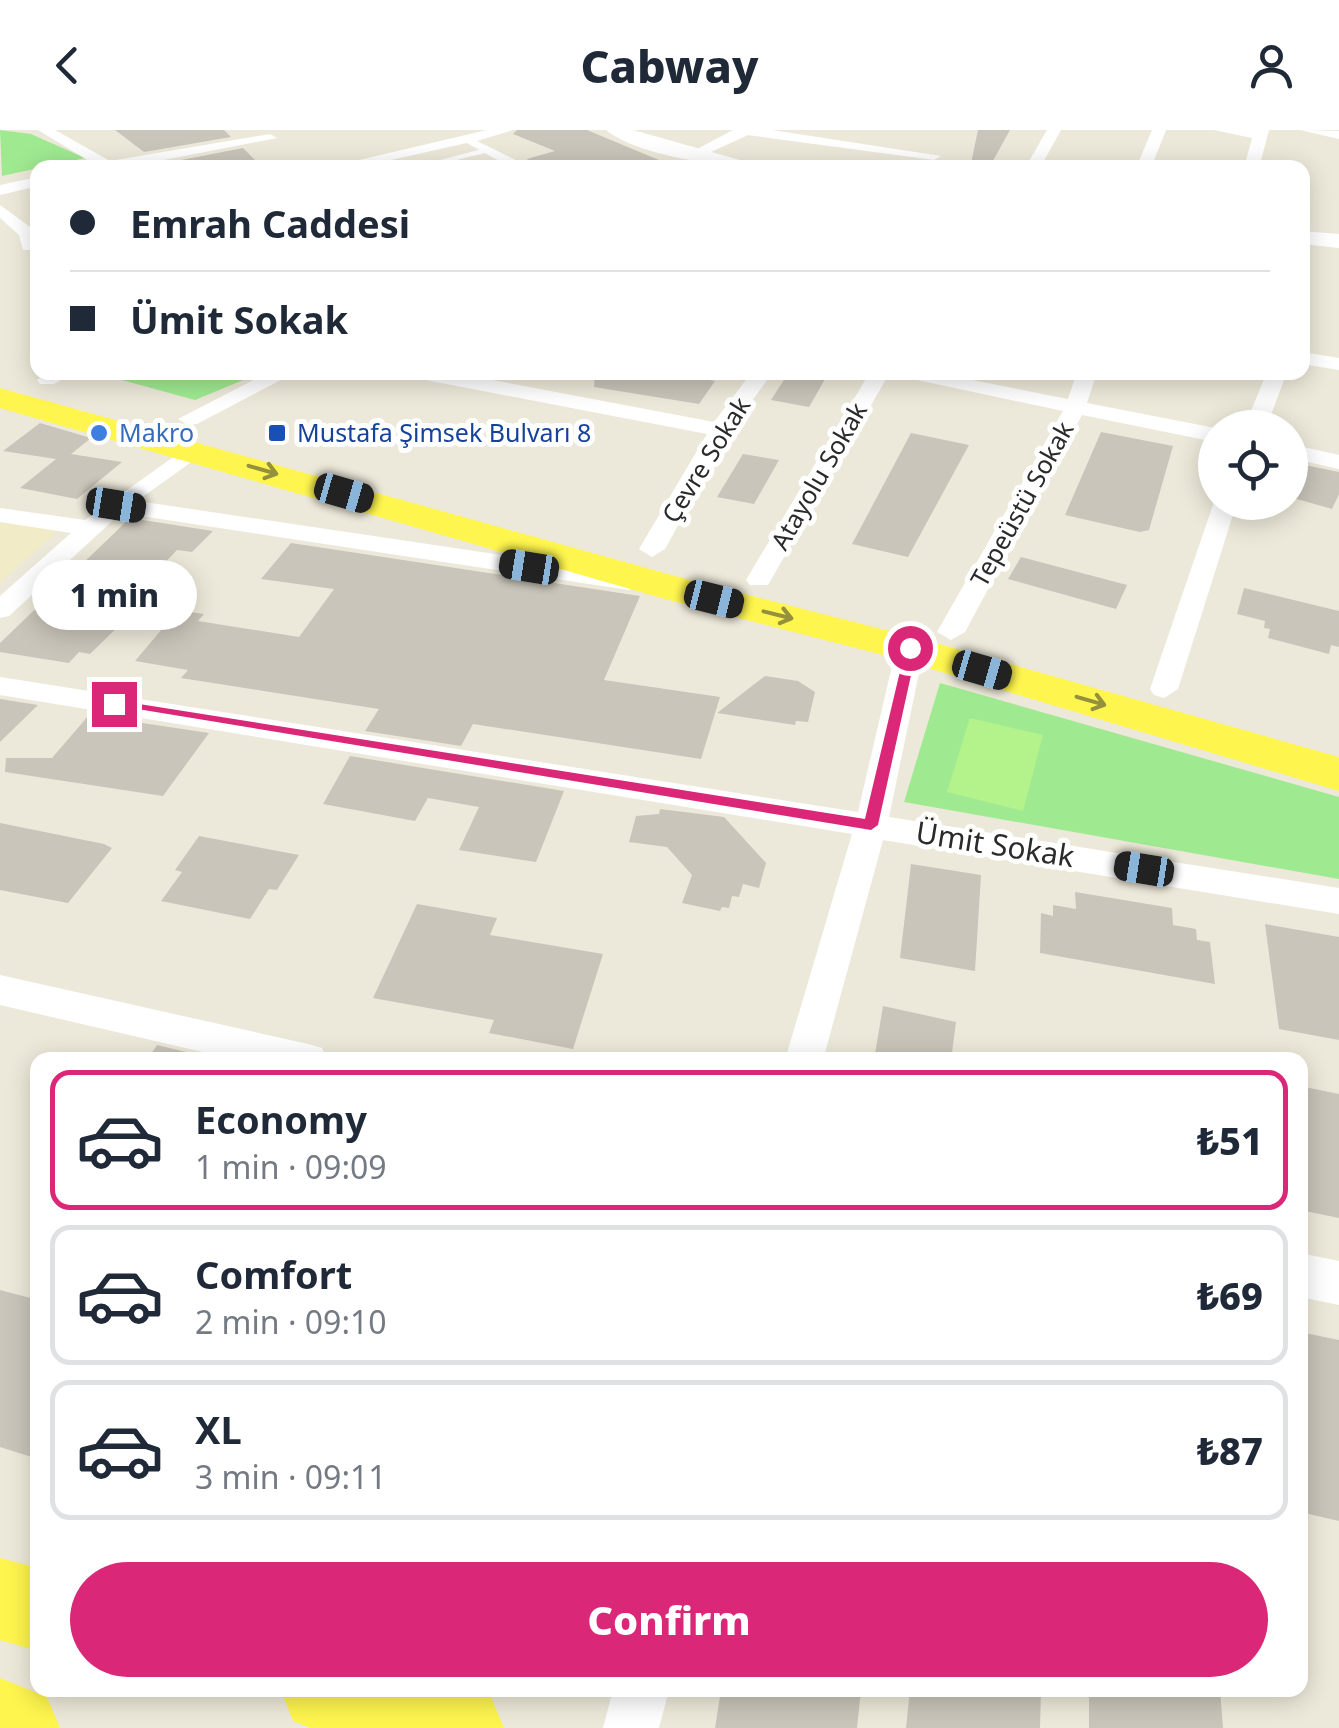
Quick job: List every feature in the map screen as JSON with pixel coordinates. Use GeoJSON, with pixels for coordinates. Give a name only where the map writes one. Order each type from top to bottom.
{"type":"FeatureCollection","features":[{"type":"Feature","properties":{"kind":"main road"},"geometry":{"type":"LineString","coordinates":[[0,371],[30,374]]}},
{"type":"Feature","properties":{"kind":"main road"},"geometry":{"type":"LineString","coordinates":[[65,380],[191,434],[679,590],[910,648],[1339,774]]}},
{"type":"Feature","properties":{"kind":"main road"},"geometry":{"type":"LineString","coordinates":[[0,398],[191,434],[652,550],[1339,739]]}},
{"type":"Feature","properties":{"kind":"main road"},"geometry":{"type":"LineString","coordinates":[[0,1599],[30,1608]]}},
{"type":"Feature","properties":{"kind":"main road"},"geometry":{"type":"LineString","coordinates":[[349,1697],[460,1728]]}},
{"type":"Feature","properties":{"kind":"main road"},"geometry":{"type":"LineString","coordinates":[[0,1722],[16,1728]]}},
{"type":"Feature","properties":{"kind":"street"},"geometry":{"type":"LineString","coordinates":[[45,130],[94,160]]}},
{"type":"Feature","properties":{"kind":"street"},"geometry":{"type":"LineString","coordinates":[[588,130],[694,160]]}},
{"type":"Feature","properties":{"kind":"street"},"geometry":{"type":"LineString","coordinates":[[615,130],[721,160]]}},
{"type":"Feature","properties":{"kind":"street"},"geometry":{"type":"LineString","coordinates":[[668,148],[712,130]]}},
{"type":"Feature","properties":{"kind":"street"},"geometry":{"type":"LineString","coordinates":[[693,154],[743,130],[934,155]]}},
{"type":"Feature","properties":{"kind":"street"},"geometry":{"type":"LineString","coordinates":[[1037,160],[1054,130]]}},
{"type":"Feature","properties":{"kind":"street"},"geometry":{"type":"LineString","coordinates":[[1147,160],[1160,130]]}},
{"type":"Feature","properties":{"kind":"street"},"geometry":{"type":"LineString","coordinates":[[1221,130],[1260,132],[1253,160]]}},
{"type":"Feature","properties":{"kind":"street"},"geometry":{"type":"LineString","coordinates":[[1307,130],[1339,134]]}},
{"type":"Feature","properties":{"kind":"street"},"geometry":{"type":"LineString","coordinates":[[481,152],[512,132]]}},
{"type":"Feature","properties":{"kind":"street"},"geometry":{"type":"LineString","coordinates":[[372,160],[512,132]]}},
{"type":"Feature","properties":{"kind":"street"},"geometry":{"type":"LineString","coordinates":[[136,160],[273,134],[278,156]]}},
{"type":"Feature","properties":{"kind":"street"},"geometry":{"type":"LineString","coordinates":[[809,159],[831,142]]}},
{"type":"Feature","properties":{"kind":"street"},"geometry":{"type":"LineString","coordinates":[[421,160],[481,152],[508,160]]}},
{"type":"Feature","properties":{"kind":"street"},"geometry":{"type":"LineString","coordinates":[[0,190],[30,183]]}},
{"type":"Feature","properties":{"kind":"street"},"geometry":{"type":"LineString","coordinates":[[0,210],[29,244]]}},
{"type":"Feature","properties":{"kind":"street"},"geometry":{"type":"LineString","coordinates":[[1310,238],[1339,241]]}},
{"type":"Feature","properties":{"kind":"street"},"geometry":{"type":"LineString","coordinates":[[1310,247],[1339,250]]}},
{"type":"Feature","properties":{"kind":"street"},"geometry":{"type":"LineString","coordinates":[[1310,359],[1339,364]]}},
{"type":"Feature","properties":{"kind":"street"},"geometry":{"type":"LineString","coordinates":[[0,610],[191,434],[274,380]]}},
{"type":"Feature","properties":{"kind":"street"},"geometry":{"type":"LineString","coordinates":[[457,380],[720,430]]}},
{"type":"Feature","properties":{"kind":"street","name":"Çevre Sokak"},"geometry":{"type":"LineString","coordinates":[[652,550],[720,430],[757,380]]}},
{"type":"Feature","properties":{"kind":"street","name":"Atayolu Sokak"},"geometry":{"type":"LineString","coordinates":[[758,580],[875,380]]}},
{"type":"Feature","properties":{"kind":"street"},"geometry":{"type":"LineString","coordinates":[[940,380],[1198,431]]}},
{"type":"Feature","properties":{"kind":"street","name":"Tepeüstü Sokak"},"geometry":{"type":"LineString","coordinates":[[951,632],[1076,406],[1085,380]]}},
{"type":"Feature","properties":{"kind":"street"},"geometry":{"type":"LineString","coordinates":[[1262,410],[1274,380]]}},
{"type":"Feature","properties":{"kind":"street"},"geometry":{"type":"LineString","coordinates":[[1308,455],[1339,462]]}},
{"type":"Feature","properties":{"kind":"street"},"geometry":{"type":"LineString","coordinates":[[116,505],[679,590]]}},
{"type":"Feature","properties":{"kind":"street"},"geometry":{"type":"LineString","coordinates":[[0,515],[90,528]]}},
{"type":"Feature","properties":{"kind":"street"},"geometry":{"type":"LineString","coordinates":[[1164,689],[1219,520]]}},
{"type":"Feature","properties":{"kind":"street"},"geometry":{"type":"LineString","coordinates":[[806,1052],[871,825],[910,648]]}},
{"type":"Feature","properties":{"kind":"street","name":"Ümit Sokak"},"geometry":{"type":"LineString","coordinates":[[0,686],[1339,901]]}},
{"type":"Feature","properties":{"kind":"street"},"geometry":{"type":"LineString","coordinates":[[0,990],[273,1052]]}},
{"type":"Feature","properties":{"kind":"street"},"geometry":{"type":"LineString","coordinates":[[1308,1277],[1339,1283]]}},
{"type":"Feature","properties":{"kind":"street"},"geometry":{"type":"LineString","coordinates":[[631,1728],[639,1697]]}},
{"type":"Feature","properties":{"kind":"lane"},"geometry":{"type":"LineString","coordinates":[[447,160],[481,152]]}},
{"type":"Feature","properties":{"kind":"shaded area"},"geometry":{"type":"Polygon","coordinates":[[[0,518],[62,527],[0,583],[0,518]]]}},
{"type":"Feature","properties":{"kind":"green space"},"geometry":{"type":"Polygon","coordinates":[[[0,130],[31,134],[85,158],[30,160],[30,170],[2,176],[0,130]]]}},
{"type":"Feature","properties":{"kind":"green space"},"geometry":{"type":"Polygon","coordinates":[[[122,380],[243,380],[195,400],[122,380]]]}},
{"type":"Feature","properties":{"kind":"green space"},"geometry":{"type":"Polygon","coordinates":[[[940,683],[1339,797],[1339,879],[904,802],[940,683]]]}},
{"type":"Feature","properties":{"kind":"green space"},"geometry":{"type":"Polygon","coordinates":[[[970,718],[1043,735],[1023,811],[947,792],[970,718]]]}},
{"type":"Feature","properties":{"kind":"building"},"geometry":{"type":"Polygon","coordinates":[[[115,130],[224,130],[231,137],[144,152],[115,130]]]}},
{"type":"Feature","properties":{"kind":"building"},"geometry":{"type":"Polygon","coordinates":[[[517,130],[587,130],[659,160],[528,160],[555,151],[513,134],[517,130]]]}},
{"type":"Feature","properties":{"kind":"building"},"geometry":{"type":"Polygon","coordinates":[[[978,130],[1010,130],[993,160],[972,160],[978,130]]]}},
{"type":"Feature","properties":{"kind":"building"},"geometry":{"type":"Polygon","coordinates":[[[243,148],[255,160],[182,160],[243,148]]]}},
{"type":"Feature","properties":{"kind":"building"},"geometry":{"type":"Polygon","coordinates":[[[594,380],[715,381],[699,404],[594,387],[594,380]]]}},
{"type":"Feature","properties":{"kind":"building"},"geometry":{"type":"Polygon","coordinates":[[[784,380],[824,380],[809,407],[771,400],[784,380]]]}},
{"type":"Feature","properties":{"kind":"building"},"geometry":{"type":"Polygon","coordinates":[[[40,423],[91,438],[71,454],[122,462],[77,499],[20,488],[56,459],[3,451],[40,423]]]}},
{"type":"Feature","properties":{"kind":"building"},"geometry":{"type":"Polygon","coordinates":[[[1101,432],[1173,446],[1149,530],[1140,532],[1065,515],[1101,432]]]}},
{"type":"Feature","properties":{"kind":"building"},"geometry":{"type":"Polygon","coordinates":[[[911,433],[969,445],[908,557],[852,544],[911,433]]]}},
{"type":"Feature","properties":{"kind":"building"},"geometry":{"type":"Polygon","coordinates":[[[743,454],[779,460],[754,504],[717,497],[743,454]]]}},
{"type":"Feature","properties":{"kind":"building"},"geometry":{"type":"Polygon","coordinates":[[[1308,466],[1339,472],[1339,494],[1332,509],[1308,502],[1308,466]]]}},
{"type":"Feature","properties":{"kind":"building"},"geometry":{"type":"Polygon","coordinates":[[[130,518],[213,531],[192,552],[177,550],[127,603],[204,614],[198,621],[299,637],[334,589],[261,579],[291,543],[640,596],[604,680],[720,697],[701,759],[473,724],[461,746],[365,731],[379,709],[181,678],[188,670],[135,661],[162,629],[138,607],[90,654],[79,652],[69,663],[0,652],[0,643],[130,518]]]}},
{"type":"Feature","properties":{"kind":"building"},"geometry":{"type":"Polygon","coordinates":[[[1021,557],[1127,585],[1116,609],[1008,579],[1021,557]]]}},
{"type":"Feature","properties":{"kind":"building"},"geometry":{"type":"Polygon","coordinates":[[[1244,588],[1339,611],[1339,647],[1331,645],[1329,654],[1268,638],[1270,629],[1264,628],[1265,621],[1237,614],[1244,588]]]}},
{"type":"Feature","properties":{"kind":"building"},"geometry":{"type":"Polygon","coordinates":[[[765,676],[798,681],[815,692],[808,722],[796,721],[795,725],[717,713],[765,676]]]}},
{"type":"Feature","properties":{"kind":"building"},"geometry":{"type":"Polygon","coordinates":[[[0,699],[38,705],[0,742],[0,699]]]}},
{"type":"Feature","properties":{"kind":"building"},"geometry":{"type":"Polygon","coordinates":[[[89,715],[209,733],[163,796],[5,772],[6,758],[52,758],[89,715]]]}},
{"type":"Feature","properties":{"kind":"building"},"geometry":{"type":"Polygon","coordinates":[[[350,756],[564,791],[536,862],[459,850],[479,807],[428,798],[415,821],[323,804],[350,756]]]}},
{"type":"Feature","properties":{"kind":"building"},"geometry":{"type":"Polygon","coordinates":[[[660,809],[724,817],[766,863],[759,888],[743,884],[739,897],[732,896],[729,908],[722,907],[720,911],[682,903],[692,875],[667,847],[629,842],[636,816],[659,814],[660,809]]]}},
{"type":"Feature","properties":{"kind":"building"},"geometry":{"type":"Polygon","coordinates":[[[0,823],[112,848],[68,903],[0,890],[0,823]]]}},
{"type":"Feature","properties":{"kind":"building"},"geometry":{"type":"Polygon","coordinates":[[[199,836],[299,855],[277,890],[269,889],[250,919],[161,901],[182,872],[175,870],[199,836]]]}},
{"type":"Feature","properties":{"kind":"building"},"geometry":{"type":"Polygon","coordinates":[[[911,864],[981,875],[975,971],[900,958],[911,864]]]}},
{"type":"Feature","properties":{"kind":"building"},"geometry":{"type":"Polygon","coordinates":[[[1075,892],[1172,908],[1173,925],[1196,929],[1197,940],[1210,942],[1215,984],[1040,953],[1041,913],[1053,916],[1053,905],[1076,909],[1075,892]]]}},
{"type":"Feature","properties":{"kind":"building"},"geometry":{"type":"Polygon","coordinates":[[[417,904],[497,918],[490,935],[603,954],[573,1049],[489,1033],[494,1020],[373,998],[417,904]]]}},
{"type":"Feature","properties":{"kind":"building"},"geometry":{"type":"Polygon","coordinates":[[[1265,924],[1339,937],[1339,1040],[1279,1029],[1265,924]]]}},
{"type":"Feature","properties":{"kind":"building"},"geometry":{"type":"Polygon","coordinates":[[[883,1006],[956,1022],[952,1052],[875,1052],[883,1006]]]}},
{"type":"Feature","properties":{"kind":"building"},"geometry":{"type":"Polygon","coordinates":[[[157,1045],[186,1052],[152,1052],[157,1045]]]}},
{"type":"Feature","properties":{"kind":"building"},"geometry":{"type":"Polygon","coordinates":[[[1308,1088],[1339,1094],[1339,1218],[1308,1212],[1308,1088]]]}},
{"type":"Feature","properties":{"kind":"building"},"geometry":{"type":"Polygon","coordinates":[[[0,1290],[30,1298],[30,1456],[0,1447],[0,1290]]]}},
{"type":"Feature","properties":{"kind":"building"},"geometry":{"type":"Polygon","coordinates":[[[1308,1334],[1339,1340],[1339,1521],[1308,1514],[1308,1334]]]}},
{"type":"Feature","properties":{"kind":"building"},"geometry":{"type":"Polygon","coordinates":[[[720,1697],[860,1697],[857,1728],[715,1728],[720,1697]]]}},
{"type":"Feature","properties":{"kind":"building"},"geometry":{"type":"Polygon","coordinates":[[[909,1697],[1041,1697],[1040,1728],[906,1728],[909,1697]]]}},
{"type":"Feature","properties":{"kind":"building"},"geometry":{"type":"Polygon","coordinates":[[[1089,1697],[1221,1697],[1223,1728],[1089,1728],[1089,1697]]]}},
{"type":"Feature","properties":{"kind":"place","name":"Makro"},"geometry":{"type":"Point","coordinates":[99,433]}},
{"type":"Feature","properties":{"kind":"place","name":"Mustafa Şimsek Bulvarı 8"},"geometry":{"type":"Point","coordinates":[277,433]}},
{"type":"Feature","properties":{"kind":"route"},"geometry":{"type":"LineString","coordinates":[[114,704],[871,825],[910,648]]}}]}
